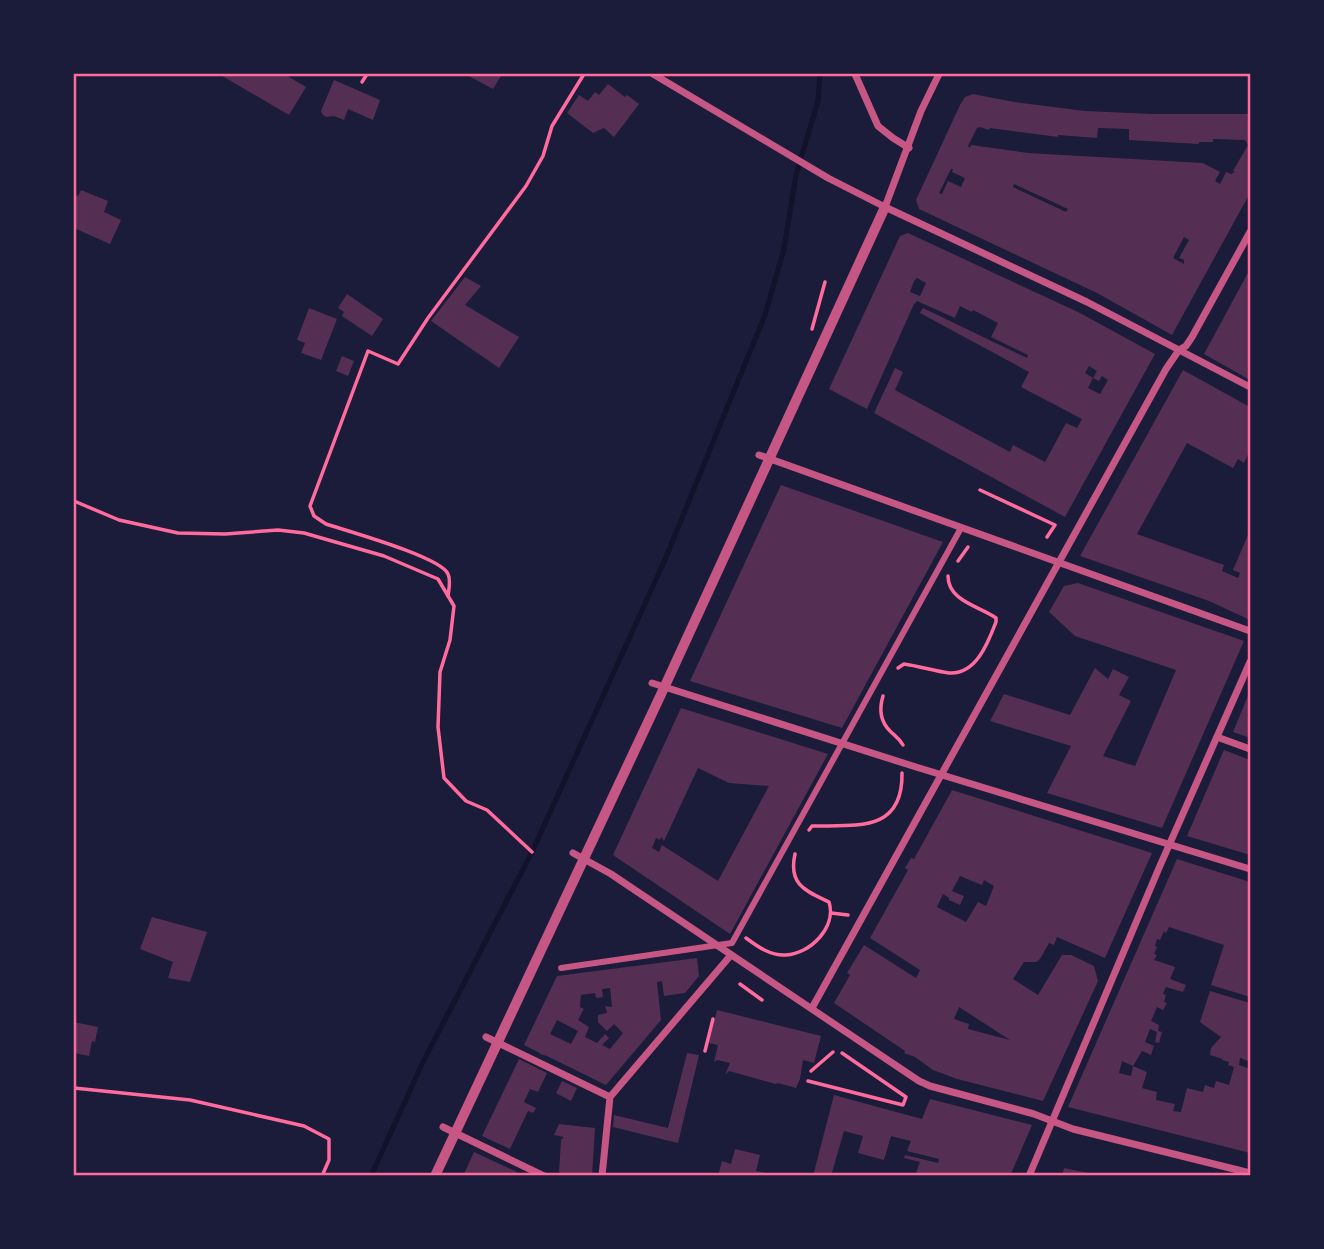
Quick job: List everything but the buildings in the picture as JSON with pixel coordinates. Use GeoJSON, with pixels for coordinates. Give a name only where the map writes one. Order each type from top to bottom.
{"type":"FeatureCollection","features":[{"type":"Feature","properties":{"kind":"street"},"geometry":{"type":"LineString","coordinates":[[653,74],[828,178],[1087,302],[1251,387]]}},
{"type":"Feature","properties":{"kind":"street"},"geometry":{"type":"LineString","coordinates":[[855,74],[878,126],[909,148]]}},
{"type":"Feature","properties":{"kind":"street"},"geometry":{"type":"LineString","coordinates":[[435,1175],[497,1042],[578,856],[664,688],[764,457],[812,364],[885,207],[921,111],[939,74]]}},
{"type":"Feature","properties":{"kind":"street"},"geometry":{"type":"LineString","coordinates":[[812,1008],[1160,382],[1179,350],[1186,346],[1192,337],[1251,232]]}},
{"type":"Feature","properties":{"kind":"street"},"geometry":{"type":"LineString","coordinates":[[764,457],[1251,631]]}},
{"type":"Feature","properties":{"kind":"street"},"geometry":{"type":"LineString","coordinates":[[561,968],[732,943],[961,528]]}},
{"type":"Feature","properties":{"kind":"street"},"geometry":{"type":"LineString","coordinates":[[1029,1175],[1251,662]]}},
{"type":"Feature","properties":{"kind":"street"},"geometry":{"type":"LineString","coordinates":[[652,683],[1251,869]]}},
{"type":"Feature","properties":{"kind":"street"},"geometry":{"type":"LineString","coordinates":[[1217,737],[1251,748]]}},
{"type":"Feature","properties":{"kind":"street"},"geometry":{"type":"LineString","coordinates":[[578,856],[611,874],[919,1081],[1034,1114],[1073,1129],[1251,1173]]}},
{"type":"Feature","properties":{"kind":"street"},"geometry":{"type":"LineString","coordinates":[[601,1175],[610,1097],[731,955]]}},
{"type":"Feature","properties":{"kind":"street"},"geometry":{"type":"LineString","coordinates":[[486,1037],[610,1097]]}},
{"type":"Feature","properties":{"kind":"street"},"geometry":{"type":"LineString","coordinates":[[443,1127],[544,1175]]}},
{"type":"Feature","properties":{"kind":"path"},"geometry":{"type":"LineString","coordinates":[[362,82],[367,74]]}},
{"type":"Feature","properties":{"kind":"path"},"geometry":{"type":"LineString","coordinates":[[448,596],[449,575],[444,568],[425,557],[326,524],[314,516],[310,506],[368,351],[398,364],[428,318],[526,187],[543,156],[552,127],[584,74]]}},
{"type":"Feature","properties":{"kind":"path"},"geometry":{"type":"LineString","coordinates":[[980,490],[1055,525],[1047,537]]}},
{"type":"Feature","properties":{"kind":"path"},"geometry":{"type":"LineString","coordinates":[[74,501],[119,520],[178,533],[225,534],[278,530],[304,533],[384,556],[438,579],[454,606],[450,640],[440,671],[438,727],[444,778],[466,801],[486,810],[532,852]]}},
{"type":"Feature","properties":{"kind":"path"},"geometry":{"type":"LineString","coordinates":[[957,562],[968,547]]}},
{"type":"Feature","properties":{"kind":"path"},"geometry":{"type":"LineString","coordinates":[[894,674],[899,666],[904,664],[950,673],[961,672],[968,669],[981,655],[996,618],[952,592],[948,581],[951,570]]}},
{"type":"Feature","properties":{"kind":"path"},"geometry":{"type":"LineString","coordinates":[[993,629],[1002,634]]}},
{"type":"Feature","properties":{"kind":"path"},"geometry":{"type":"LineString","coordinates":[[885,692],[881,707],[882,721],[903,745]]}},
{"type":"Feature","properties":{"kind":"path"},"geometry":{"type":"LineString","coordinates":[[806,832],[812,826],[863,825],[886,818],[898,802],[901,768]]}},
{"type":"Feature","properties":{"kind":"path"},"geometry":{"type":"LineString","coordinates":[[738,932],[760,948],[787,955],[811,946],[822,936],[831,912],[830,902],[806,891],[796,879],[793,864],[797,849]]}},
{"type":"Feature","properties":{"kind":"path"},"geometry":{"type":"LineString","coordinates":[[831,912],[848,915]]}},
{"type":"Feature","properties":{"kind":"path"},"geometry":{"type":"LineString","coordinates":[[740,984],[762,1000]]}},
{"type":"Feature","properties":{"kind":"path"},"geometry":{"type":"LineString","coordinates":[[705,1051],[713,1018]]}},
{"type":"Feature","properties":{"kind":"path"},"geometry":{"type":"LineString","coordinates":[[811,1071],[833,1052]]}},
{"type":"Feature","properties":{"kind":"path"},"geometry":{"type":"LineString","coordinates":[[808,1081],[903,1105],[906,1097],[842,1053]]}},
{"type":"Feature","properties":{"kind":"path"},"geometry":{"type":"LineString","coordinates":[[74,1087],[190,1100],[304,1126],[329,1139],[329,1160],[321,1175]]}},
{"type":"Feature","properties":{"kind":"waterway"},"geometry":{"type":"LineString","coordinates":[[371,1176],[423,1062],[532,852],[664,562],[765,315],[784,249],[796,175],[818,101],[820,74]]}}]}
